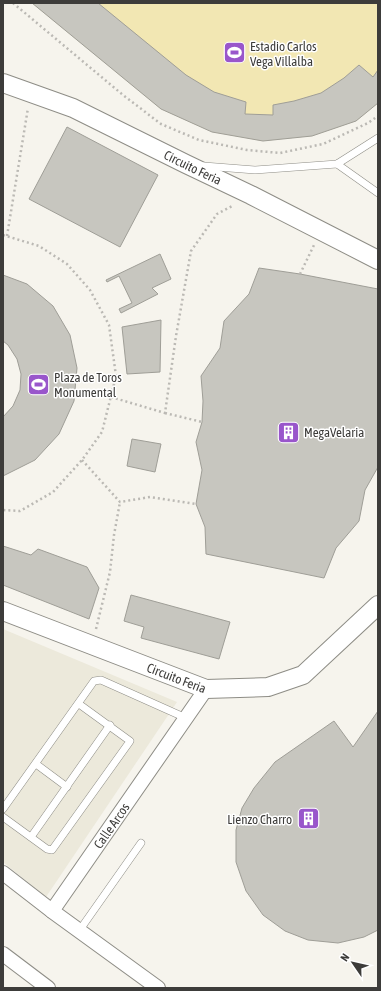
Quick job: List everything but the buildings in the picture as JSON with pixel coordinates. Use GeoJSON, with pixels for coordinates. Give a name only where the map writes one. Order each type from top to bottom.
{"type":"FeatureCollection","features":[{"type":"Feature","properties":{"kind":"street","name":"Circuito Feria"},"geometry":{"type":"LineString","coordinates":[[3,84],[73,108],[251,195],[378,260]]}},
{"type":"Feature","properties":{"kind":"street","name":"Circuito Feria"},"geometry":{"type":"LineString","coordinates":[[3,611],[206,689],[268,687],[303,675],[378,605]]}},
{"type":"Feature","properties":{"kind":"street","name":"Calle Arcos"},"geometry":{"type":"LineString","coordinates":[[52,911],[206,689]]}},
{"type":"Feature","properties":{"kind":"street"},"geometry":{"type":"LineString","coordinates":[[3,873],[52,911],[158,988]]}},
{"type":"Feature","properties":{"kind":"street"},"geometry":{"type":"LineString","coordinates":[[3,954],[48,988]]}},
{"type":"Feature","properties":{"kind":"lane"},"geometry":{"type":"LineString","coordinates":[[186,164],[256,170],[337,164],[378,138]]}},
{"type":"Feature","properties":{"kind":"lane"},"geometry":{"type":"LineString","coordinates":[[337,164],[378,193]]}},
{"type":"Feature","properties":{"kind":"lane"},"geometry":{"type":"LineString","coordinates":[[3,809],[94,681],[100,680],[186,718]]}},
{"type":"Feature","properties":{"kind":"lane"},"geometry":{"type":"LineString","coordinates":[[3,817],[47,849],[52,850],[128,744],[130,741],[110,725],[79,704]]}},
{"type":"Feature","properties":{"kind":"lane"},"geometry":{"type":"LineString","coordinates":[[32,837],[110,725]]}},
{"type":"Feature","properties":{"kind":"lane"},"geometry":{"type":"LineString","coordinates":[[36,764],[67,787]]}},
{"type":"Feature","properties":{"kind":"lane"},"geometry":{"type":"LineString","coordinates":[[79,931],[141,843]]}},
{"type":"Feature","properties":{"kind":"path"},"geometry":{"type":"LineString","coordinates":[[13,3],[123,95],[161,124],[199,140],[247,150],[280,153],[323,144],[368,124],[378,116]]}},
{"type":"Feature","properties":{"kind":"path"},"geometry":{"type":"LineString","coordinates":[[7,236],[30,92]]}},
{"type":"Feature","properties":{"kind":"path"},"geometry":{"type":"LineString","coordinates":[[165,413],[176,336],[191,251],[217,214],[251,195]]}},
{"type":"Feature","properties":{"kind":"path"},"geometry":{"type":"LineString","coordinates":[[300,274],[321,230]]}},
{"type":"Feature","properties":{"kind":"path"},"geometry":{"type":"LineString","coordinates":[[3,235],[39,246],[67,264],[90,290],[109,325],[116,376],[102,432],[82,460],[53,492],[20,511],[3,510]]}},
{"type":"Feature","properties":{"kind":"path"},"geometry":{"type":"LineString","coordinates":[[110,397],[202,422]]}},
{"type":"Feature","properties":{"kind":"path"},"geometry":{"type":"LineString","coordinates":[[82,460],[120,502]]}},
{"type":"Feature","properties":{"kind":"path"},"geometry":{"type":"LineString","coordinates":[[120,502],[150,498],[196,504]]}},
{"type":"Feature","properties":{"kind":"path"},"geometry":{"type":"LineString","coordinates":[[91,644],[110,572],[114,535],[120,502]]}},
{"type":"Feature","properties":{"kind":"shaded area","name":"Estadio Carlos Vega Villalba"},"geometry":{"type":"Polygon","coordinates":[[[32,3],[378,3],[378,103],[356,121],[312,136],[263,141],[212,132],[161,109],[32,3]]]}},
{"type":"Feature","properties":{"kind":"shaded area"},"geometry":{"type":"Polygon","coordinates":[[[3,629],[177,702],[46,897],[3,862],[3,629]]]}},
{"type":"Feature","properties":{"kind":"place","name":"Estadio Carlos Vega Villalba"},"geometry":{"type":"Point","coordinates":[235,53]}},
{"type":"Feature","properties":{"kind":"place","name":"Plaza de Toros Monumental"},"geometry":{"type":"Point","coordinates":[39,384]}},
{"type":"Feature","properties":{"kind":"place","name":"MegaVelaria"},"geometry":{"type":"Point","coordinates":[288,432]}},
{"type":"Feature","properties":{"kind":"place","name":"Lienzo Charro"},"geometry":{"type":"Point","coordinates":[308,819]}}]}
